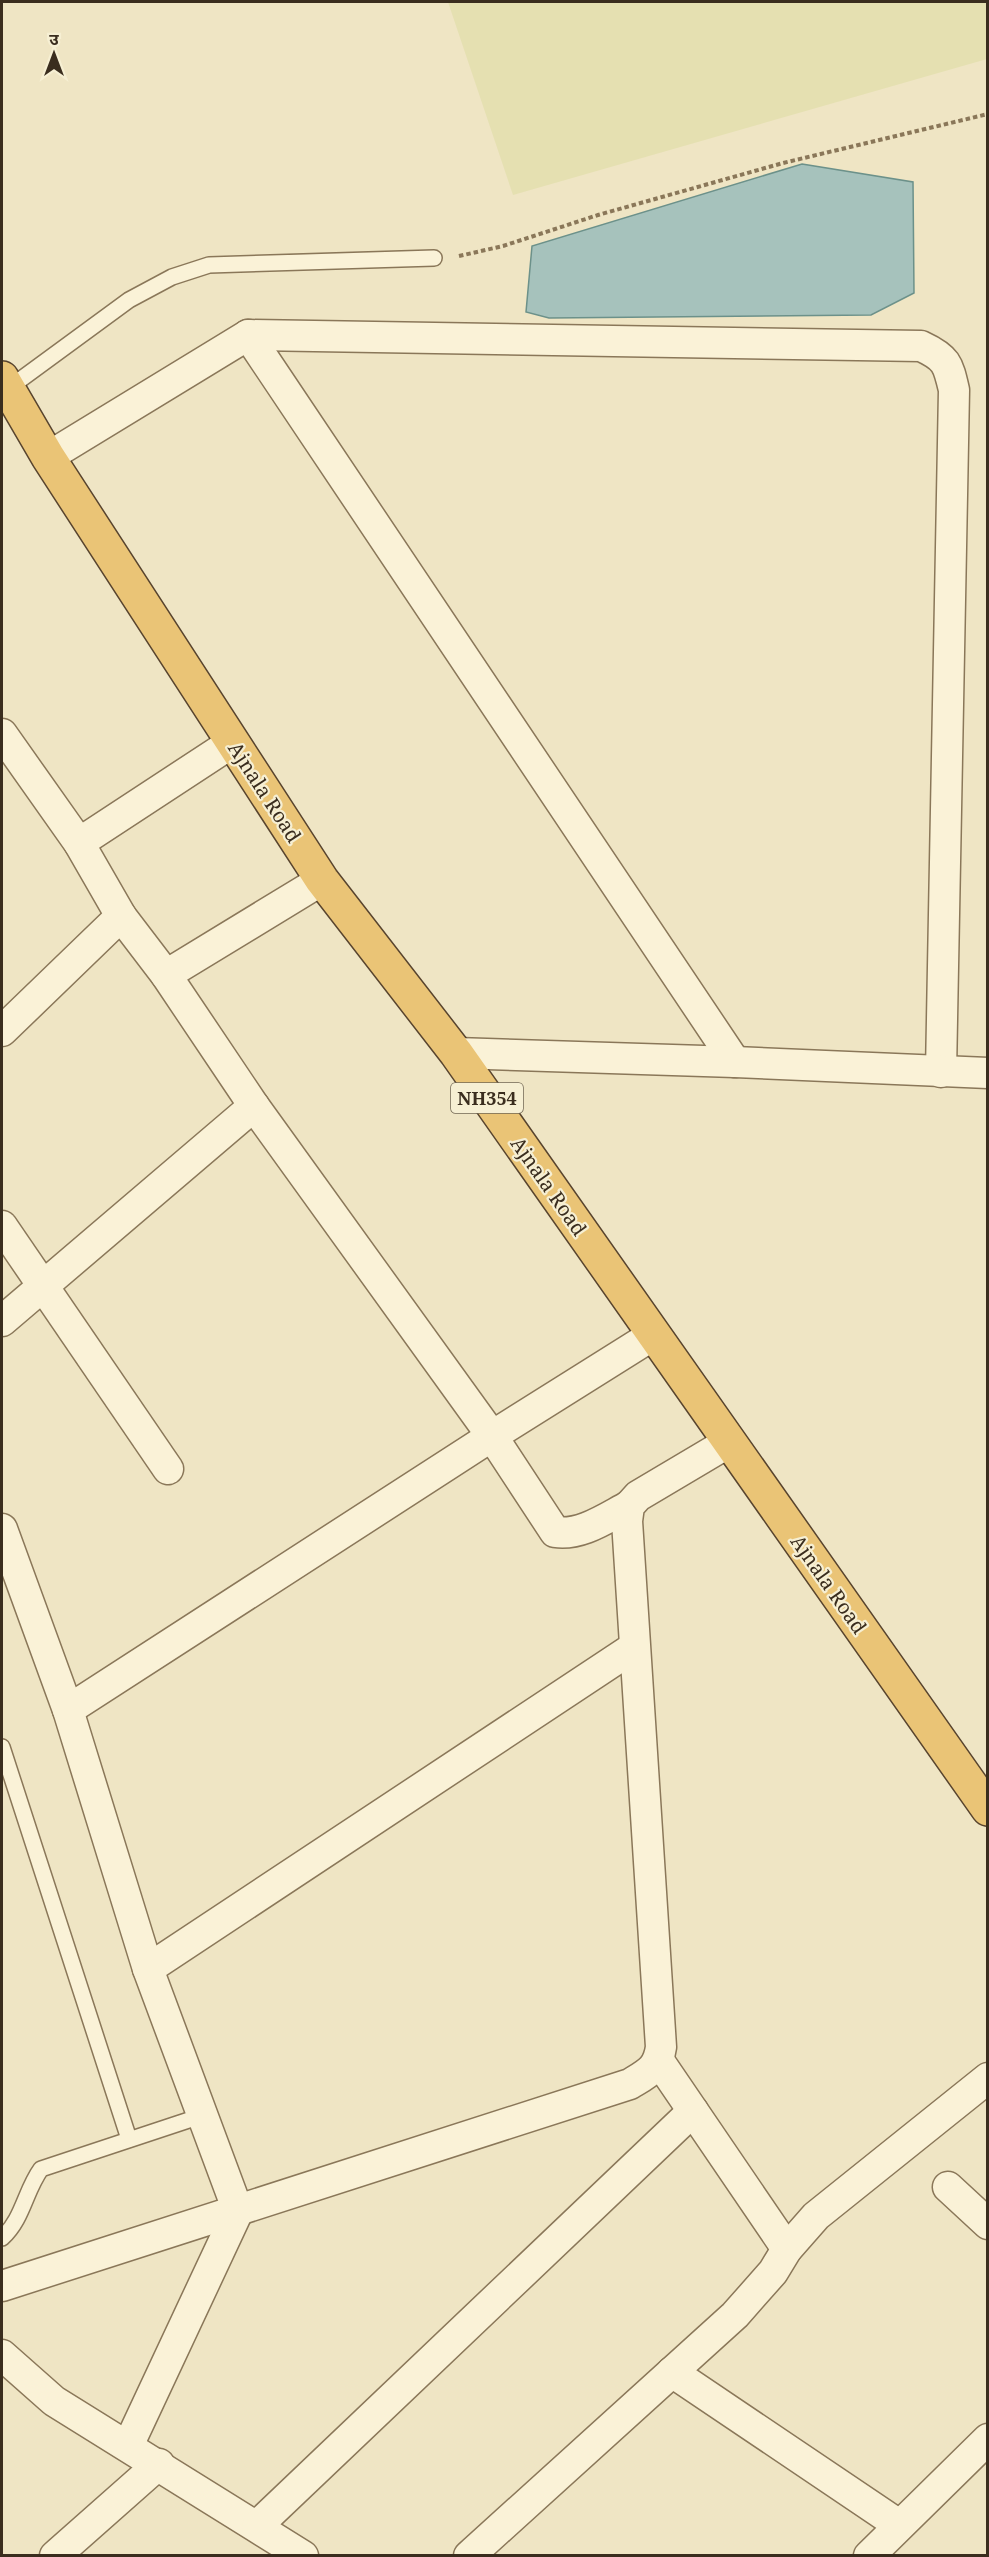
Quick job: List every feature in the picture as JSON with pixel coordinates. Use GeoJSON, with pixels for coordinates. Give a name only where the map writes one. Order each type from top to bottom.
{"type":"FeatureCollection","features":[{"type":"Feature","properties":{"kind":"highway","name":"Ajnala Road"},"geometry":{"type":"LineString","coordinates":[[5,383],[48,457],[322,880],[456,1053],[987,1809]]}},
{"type":"Feature","properties":{"kind":"street"},"geometry":{"type":"LineString","coordinates":[[48,457],[248,335],[921,346],[941,355],[949,368],[954,390],[941,1072]]}},
{"type":"Feature","properties":{"kind":"street"},"geometry":{"type":"LineString","coordinates":[[248,335],[735,1062]]}},
{"type":"Feature","properties":{"kind":"street"},"geometry":{"type":"LineString","coordinates":[[2,734],[79,843],[121,916],[166,975],[254,1106],[492,1436],[555,1532],[566,1534],[578,1532],[629,1506],[651,1488],[729,1442]]}},
{"type":"Feature","properties":{"kind":"street"},"geometry":{"type":"LineString","coordinates":[[79,843],[233,742]]}},
{"type":"Feature","properties":{"kind":"street"},"geometry":{"type":"LineString","coordinates":[[166,975],[322,880]]}},
{"type":"Feature","properties":{"kind":"street"},"geometry":{"type":"LineString","coordinates":[[2,1031],[121,916]]}},
{"type":"Feature","properties":{"kind":"street"},"geometry":{"type":"LineString","coordinates":[[456,1053],[987,1073]]}},
{"type":"Feature","properties":{"kind":"street"},"geometry":{"type":"LineString","coordinates":[[2,1321],[254,1106]]}},
{"type":"Feature","properties":{"kind":"street"},"geometry":{"type":"LineString","coordinates":[[2,1226],[168,1469]]}},
{"type":"Feature","properties":{"kind":"street"},"geometry":{"type":"LineString","coordinates":[[68,1710],[492,1436],[653,1335]]}},
{"type":"Feature","properties":{"kind":"street"},"geometry":{"type":"LineString","coordinates":[[2,2286],[630,2084],[647,2073],[659,2061],[661,2047],[633,1648],[627,1521],[629,1506]]}},
{"type":"Feature","properties":{"kind":"street"},"geometry":{"type":"LineString","coordinates":[[2,1528],[68,1710],[148,1969],[238,2211],[128,2446]]}},
{"type":"Feature","properties":{"kind":"street"},"geometry":{"type":"LineString","coordinates":[[148,1969],[633,1648]]}},
{"type":"Feature","properties":{"kind":"street"},"geometry":{"type":"LineString","coordinates":[[659,2061],[787,2248]]}},
{"type":"Feature","properties":{"kind":"street"},"geometry":{"type":"LineString","coordinates":[[469,2556],[754,2295],[773,2272],[787,2248],[816,2216],[987,2078]]}},
{"type":"Feature","properties":{"kind":"street"},"geometry":{"type":"LineString","coordinates":[[258,2526],[693,2111]]}},
{"type":"Feature","properties":{"kind":"street"},"geometry":{"type":"LineString","coordinates":[[948,2187],[987,2224]]}},
{"type":"Feature","properties":{"kind":"street"},"geometry":{"type":"LineString","coordinates":[[8,2371],[303,2556]]}},
{"type":"Feature","properties":{"kind":"street"},"geometry":{"type":"LineString","coordinates":[[672,2372],[899,2524]]}},
{"type":"Feature","properties":{"kind":"street"},"geometry":{"type":"LineString","coordinates":[[869,2556],[987,2439]]}},
{"type":"Feature","properties":{"kind":"street"},"geometry":{"type":"LineString","coordinates":[[55,2556],[159,2464]]}},
{"type":"Feature","properties":{"kind":"lane"},"geometry":{"type":"LineString","coordinates":[[5,383],[129,300],[172,277],[209,265],[434,258]]}},
{"type":"Feature","properties":{"kind":"lane"},"geometry":{"type":"LineString","coordinates":[[2,1747],[129,2139]]}},
{"type":"Feature","properties":{"kind":"lane"},"geometry":{"type":"LineString","coordinates":[[2,2238],[16,2222],[30,2184],[41,2169],[204,2115]]}},
{"type":"Feature","properties":{"kind":"path"},"geometry":{"type":"LineString","coordinates":[[434,258],[466,255],[503,246],[598,215],[783,163],[987,114]]}},
{"type":"Feature","properties":{"kind":"shaded area"},"geometry":{"type":"Polygon","coordinates":[[[448,2],[987,2],[987,59],[513,195],[448,2]]]}},
{"type":"Feature","properties":{"kind":"water"},"geometry":{"type":"Polygon","coordinates":[[[802,164],[913,182],[914,293],[871,315],[549,318],[526,312],[532,246],[802,164]]]}}]}
